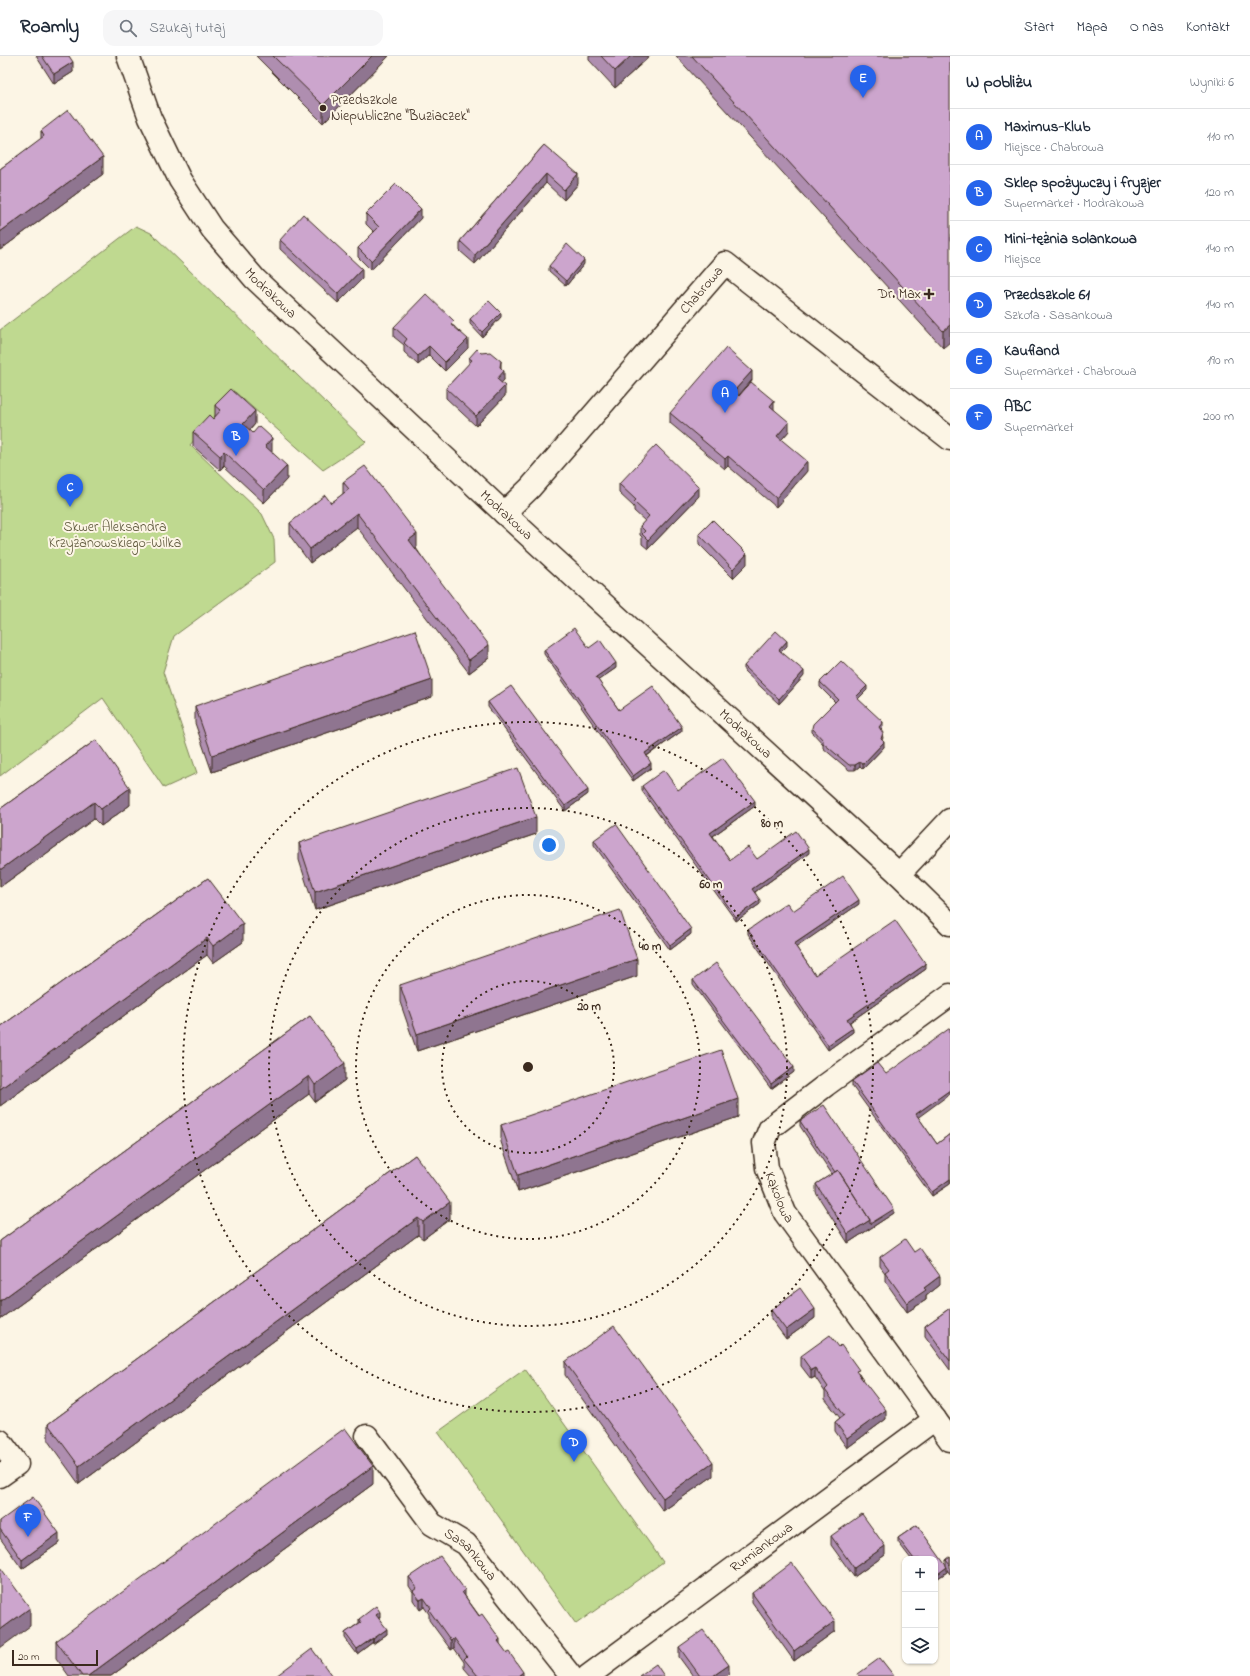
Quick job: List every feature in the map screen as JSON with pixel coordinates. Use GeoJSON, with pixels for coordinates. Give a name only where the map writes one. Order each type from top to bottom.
{"type":"FeatureCollection","features":[{"type":"Feature","properties":{"kind":"street","name":"Modrakowa"},"geometry":{"type":"LineString","coordinates":[[128,56],[153,125],[180,180],[212,229],[255,278],[504,513],[899,874],[950,924]]}},
{"type":"Feature","properties":{"kind":"street","name":"Chabrowa"},"geometry":{"type":"LineString","coordinates":[[504,513],[530,488],[725,263],[950,439]]}},
{"type":"Feature","properties":{"kind":"street"},"geometry":{"type":"LineString","coordinates":[[899,874],[950,820]]}},
{"type":"Feature","properties":{"kind":"street","name":"Kąkolowa"},"geometry":{"type":"LineString","coordinates":[[950,995],[826,1084],[770,1128],[764,1143],[767,1168],[785,1213],[950,1440]]}},
{"type":"Feature","properties":{"kind":"street","name":"Rumiankowa"},"geometry":{"type":"LineString","coordinates":[[588,1676],[935,1419]]}},
{"type":"Feature","properties":{"kind":"street","name":"Sasankowa"},"geometry":{"type":"LineString","coordinates":[[367,1436],[432,1524],[466,1544],[571,1676]]}},
{"type":"Feature","properties":{"kind":"street"},"geometry":{"type":"LineString","coordinates":[[0,1441],[17,1464],[0,1476]]}},
{"type":"Feature","properties":{"kind":"green space","name":"Skwer Aleksandra Krzyżanowskiego-Wilka"},"geometry":{"type":"Polygon","coordinates":[[[136,226],[151,233],[366,442],[323,470],[235,392],[190,445],[262,514],[274,539],[275,562],[174,636],[163,672],[197,773],[164,788],[103,698],[0,776],[0,330],[136,226]]]}},
{"type":"Feature","properties":{"kind":"green space"},"geometry":{"type":"Polygon","coordinates":[[[525,1369],[663,1562],[576,1624],[438,1432],[525,1369]]]}},
{"type":"Feature","properties":{"kind":"building"},"geometry":{"type":"Polygon","coordinates":[[[42,56],[69,56],[73,62],[54,74],[42,56]]]}},
{"type":"Feature","properties":{"kind":"building"},"geometry":{"type":"Polygon","coordinates":[[[273,56],[372,56],[323,105],[273,56]]]}},
{"type":"Feature","properties":{"kind":"building"},"geometry":{"type":"Polygon","coordinates":[[[601,56],[631,56],[615,71],[601,56]]]}},
{"type":"Feature","properties":{"kind":"building"},"geometry":{"type":"Polygon","coordinates":[[[692,56],[950,56],[950,325],[943,331],[692,56]]]}},
{"type":"Feature","properties":{"kind":"building"},"geometry":{"type":"Polygon","coordinates":[[[68,110],[103,157],[0,232],[0,169],[44,136],[41,131],[68,110]]]}},
{"type":"Feature","properties":{"kind":"building"},"geometry":{"type":"Polygon","coordinates":[[[544,145],[578,174],[564,190],[546,174],[475,255],[460,241],[544,145]]]}},
{"type":"Feature","properties":{"kind":"building"},"geometry":{"type":"Polygon","coordinates":[[[396,184],[421,209],[371,261],[358,248],[379,227],[366,214],[396,184]]]}},
{"type":"Feature","properties":{"kind":"building"},"geometry":{"type":"Polygon","coordinates":[[[303,214],[362,269],[338,294],[280,240],[303,214]]]}},
{"type":"Feature","properties":{"kind":"building"},"geometry":{"type":"Polygon","coordinates":[[[567,244],[584,260],[566,281],[549,266],[567,244]]]}},
{"type":"Feature","properties":{"kind":"building"},"geometry":{"type":"Polygon","coordinates":[[[426,294],[454,321],[451,324],[468,339],[445,362],[429,346],[418,356],[404,343],[407,339],[394,327],[426,294]]]}},
{"type":"Feature","properties":{"kind":"building"},"geometry":{"type":"Polygon","coordinates":[[[489,301],[501,313],[482,332],[470,319],[489,301]]]}},
{"type":"Feature","properties":{"kind":"building"},"geometry":{"type":"Polygon","coordinates":[[[726,348],[752,371],[734,391],[739,396],[751,382],[774,401],[770,406],[789,422],[777,436],[807,461],[776,498],[728,456],[725,459],[670,413],[726,348]]]}},
{"type":"Feature","properties":{"kind":"building"},"geometry":{"type":"Polygon","coordinates":[[[477,349],[481,353],[490,352],[501,361],[500,367],[504,371],[497,379],[505,386],[476,416],[446,388],[472,360],[469,358],[477,349]]]}},
{"type":"Feature","properties":{"kind":"building"},"geometry":{"type":"Polygon","coordinates":[[[231,389],[255,411],[243,424],[253,433],[259,426],[272,438],[265,446],[287,466],[264,490],[224,452],[220,456],[193,432],[209,415],[213,419],[221,410],[215,405],[231,389]]]}},
{"type":"Feature","properties":{"kind":"building"},"geometry":{"type":"Polygon","coordinates":[[[656,445],[699,487],[648,540],[642,534],[645,531],[640,526],[649,516],[634,502],[636,500],[619,484],[656,445]]]}},
{"type":"Feature","properties":{"kind":"building"},"geometry":{"type":"Polygon","coordinates":[[[365,466],[417,534],[409,540],[489,645],[469,660],[357,513],[310,549],[290,523],[325,495],[331,503],[349,489],[343,482],[365,466]]]}},
{"type":"Feature","properties":{"kind":"building"},"geometry":{"type":"Polygon","coordinates":[[[713,520],[747,554],[733,569],[699,534],[713,520]]]}},
{"type":"Feature","properties":{"kind":"building"},"geometry":{"type":"Polygon","coordinates":[[[574,628],[589,648],[600,640],[616,663],[596,677],[619,710],[653,686],[682,727],[645,753],[651,763],[633,776],[544,650],[574,628]]]}},
{"type":"Feature","properties":{"kind":"building"},"geometry":{"type":"Polygon","coordinates":[[[415,630],[432,680],[212,755],[195,706],[415,630]]]}},
{"type":"Feature","properties":{"kind":"building"},"geometry":{"type":"Polygon","coordinates":[[[776,631],[787,641],[779,650],[804,671],[779,699],[744,666],[776,631]]]}},
{"type":"Feature","properties":{"kind":"building"},"geometry":{"type":"Polygon","coordinates":[[[841,661],[867,686],[856,697],[883,722],[879,727],[883,733],[881,739],[884,742],[863,764],[860,762],[855,765],[849,765],[823,743],[823,740],[812,728],[813,724],[838,699],[820,682],[841,661]]]}},
{"type":"Feature","properties":{"kind":"building"},"geometry":{"type":"Polygon","coordinates":[[[511,686],[588,790],[565,806],[488,702],[511,686]]]}},
{"type":"Feature","properties":{"kind":"building"},"geometry":{"type":"Polygon","coordinates":[[[96,740],[130,788],[101,809],[94,802],[0,870],[0,809],[96,740]]]}},
{"type":"Feature","properties":{"kind":"building"},"geometry":{"type":"Polygon","coordinates":[[[723,758],[755,801],[710,833],[730,860],[748,847],[757,859],[796,831],[809,849],[752,889],[760,900],[736,917],[642,786],[664,770],[678,790],[723,758]]]}},
{"type":"Feature","properties":{"kind":"building"},"geometry":{"type":"Polygon","coordinates":[[[518,768],[536,817],[315,892],[299,843],[518,768]]]}},
{"type":"Feature","properties":{"kind":"building"},"geometry":{"type":"Polygon","coordinates":[[[616,824],[691,929],[670,945],[594,840],[616,824]]]}},
{"type":"Feature","properties":{"kind":"building"},"geometry":{"type":"Polygon","coordinates":[[[843,876],[859,900],[794,944],[815,975],[895,920],[926,964],[847,1019],[853,1028],[828,1045],[748,930],[787,903],[793,911],[843,876]]]}},
{"type":"Feature","properties":{"kind":"building"},"geometry":{"type":"Polygon","coordinates":[[[208,878],[243,924],[213,946],[207,938],[0,1089],[0,1027],[208,878]]]}},
{"type":"Feature","properties":{"kind":"building"},"geometry":{"type":"Polygon","coordinates":[[[620,910],[637,959],[417,1034],[400,985],[620,910]]]}},
{"type":"Feature","properties":{"kind":"building"},"geometry":{"type":"Polygon","coordinates":[[[716,963],[794,1067],[771,1084],[693,980],[716,963]]]}},
{"type":"Feature","properties":{"kind":"building"},"geometry":{"type":"Polygon","coordinates":[[[310,1016],[345,1063],[315,1085],[309,1076],[0,1301],[0,1241],[310,1016]]]}},
{"type":"Feature","properties":{"kind":"building"},"geometry":{"type":"Polygon","coordinates":[[[950,1028],[950,1090],[916,1114],[937,1144],[950,1134],[950,1179],[932,1192],[852,1081],[877,1063],[886,1074],[950,1028]]]}},
{"type":"Feature","properties":{"kind":"building"},"geometry":{"type":"Polygon","coordinates":[[[721,1050],[738,1099],[518,1175],[501,1125],[721,1050]]]}},
{"type":"Feature","properties":{"kind":"building"},"geometry":{"type":"Polygon","coordinates":[[[824,1105],[894,1209],[870,1224],[870,1220],[838,1170],[835,1172],[800,1121],[824,1105]]]}},
{"type":"Feature","properties":{"kind":"building"},"geometry":{"type":"Polygon","coordinates":[[[415,1155],[450,1202],[423,1222],[418,1218],[79,1466],[48,1424],[415,1155]]]}},
{"type":"Feature","properties":{"kind":"building"},"geometry":{"type":"Polygon","coordinates":[[[838,1170],[870,1220],[848,1234],[816,1184],[838,1170]]]}},
{"type":"Feature","properties":{"kind":"building"},"geometry":{"type":"Polygon","coordinates":[[[905,1239],[914,1252],[920,1248],[940,1276],[924,1288],[926,1290],[907,1303],[885,1272],[889,1269],[880,1257],[905,1239]]]}},
{"type":"Feature","properties":{"kind":"building"},"geometry":{"type":"Polygon","coordinates":[[[800,1288],[815,1309],[786,1330],[771,1310],[800,1288]]]}},
{"type":"Feature","properties":{"kind":"building"},"geometry":{"type":"Polygon","coordinates":[[[950,1308],[950,1361],[925,1326],[950,1308]]]}},
{"type":"Feature","properties":{"kind":"building"},"geometry":{"type":"Polygon","coordinates":[[[614,1326],[713,1462],[663,1498],[565,1362],[614,1326]]]}},
{"type":"Feature","properties":{"kind":"building"},"geometry":{"type":"Polygon","coordinates":[[[830,1335],[839,1347],[841,1345],[859,1370],[856,1371],[886,1410],[847,1438],[835,1422],[844,1415],[825,1390],[828,1387],[815,1368],[811,1370],[801,1356],[830,1335]]]}},
{"type":"Feature","properties":{"kind":"building"},"geometry":{"type":"Polygon","coordinates":[[[345,1428],[373,1466],[88,1676],[82,1676],[56,1641],[345,1428]]]}},
{"type":"Feature","properties":{"kind":"building"},"geometry":{"type":"Polygon","coordinates":[[[33,1497],[59,1533],[22,1560],[0,1529],[0,1521],[33,1497]]]}},
{"type":"Feature","properties":{"kind":"building"},"geometry":{"type":"Polygon","coordinates":[[[862,1514],[885,1546],[854,1568],[831,1536],[862,1514]]]}},
{"type":"Feature","properties":{"kind":"building"},"geometry":{"type":"Polygon","coordinates":[[[917,1525],[947,1567],[938,1574],[938,1556],[912,1556],[898,1538],[917,1525]]]}},
{"type":"Feature","properties":{"kind":"building"},"geometry":{"type":"Polygon","coordinates":[[[440,1556],[465,1590],[462,1592],[479,1616],[482,1614],[500,1639],[498,1641],[507,1653],[509,1652],[523,1672],[518,1676],[478,1676],[464,1659],[467,1656],[454,1638],[451,1641],[429,1610],[431,1608],[424,1598],[420,1600],[413,1591],[417,1588],[409,1577],[440,1556]]]}},
{"type":"Feature","properties":{"kind":"building"},"geometry":{"type":"Polygon","coordinates":[[[950,1557],[950,1565],[946,1560],[950,1557]]]}},
{"type":"Feature","properties":{"kind":"building"},"geometry":{"type":"Polygon","coordinates":[[[792,1563],[835,1621],[794,1651],[752,1593],[792,1563]]]}},
{"type":"Feature","properties":{"kind":"building"},"geometry":{"type":"Polygon","coordinates":[[[0,1567],[30,1608],[0,1630],[0,1567]]]}},
{"type":"Feature","properties":{"kind":"building"},"geometry":{"type":"Polygon","coordinates":[[[376,1606],[380,1612],[376,1615],[387,1629],[357,1649],[345,1633],[361,1622],[359,1619],[376,1606]]]}},
{"type":"Feature","properties":{"kind":"building"},"geometry":{"type":"Polygon","coordinates":[[[703,1630],[729,1665],[713,1676],[700,1676],[679,1647],[703,1630]]]}},
{"type":"Feature","properties":{"kind":"building"},"geometry":{"type":"Polygon","coordinates":[[[312,1649],[332,1676],[276,1676],[312,1649]]]}},
{"type":"Feature","properties":{"kind":"building"},"geometry":{"type":"Polygon","coordinates":[[[880,1658],[894,1676],[859,1676],[858,1674],[880,1658]]]}},
{"type":"Feature","properties":{"kind":"building"},"geometry":{"type":"Polygon","coordinates":[[[656,1664],[664,1676],[639,1676],[656,1664]]]}},
{"type":"Feature","properties":{"kind":"place","name":"Kaufland"},"geometry":{"type":"Point","coordinates":[863,98]}},
{"type":"Feature","properties":{"kind":"place","name":"Przedszkole Niepubliczne \"Buziaczek\""},"geometry":{"type":"Point","coordinates":[323,108]}},
{"type":"Feature","properties":{"kind":"place","name":"Dr. Max"},"geometry":{"type":"Point","coordinates":[929,294]}},
{"type":"Feature","properties":{"kind":"place","name":"Maximus-Klub"},"geometry":{"type":"Point","coordinates":[725,413]}},
{"type":"Feature","properties":{"kind":"place","name":"Sklep spożywczy i fryzjer"},"geometry":{"type":"Point","coordinates":[236,456]}},
{"type":"Feature","properties":{"kind":"place","name":"Mini-tężnia solankowa"},"geometry":{"type":"Point","coordinates":[70,507]}},
{"type":"Feature","properties":{"kind":"place","name":"Przedszkole 61"},"geometry":{"type":"Point","coordinates":[574,1462]}},
{"type":"Feature","properties":{"kind":"place","name":"ABC"},"geometry":{"type":"Point","coordinates":[28,1537]}}]}
